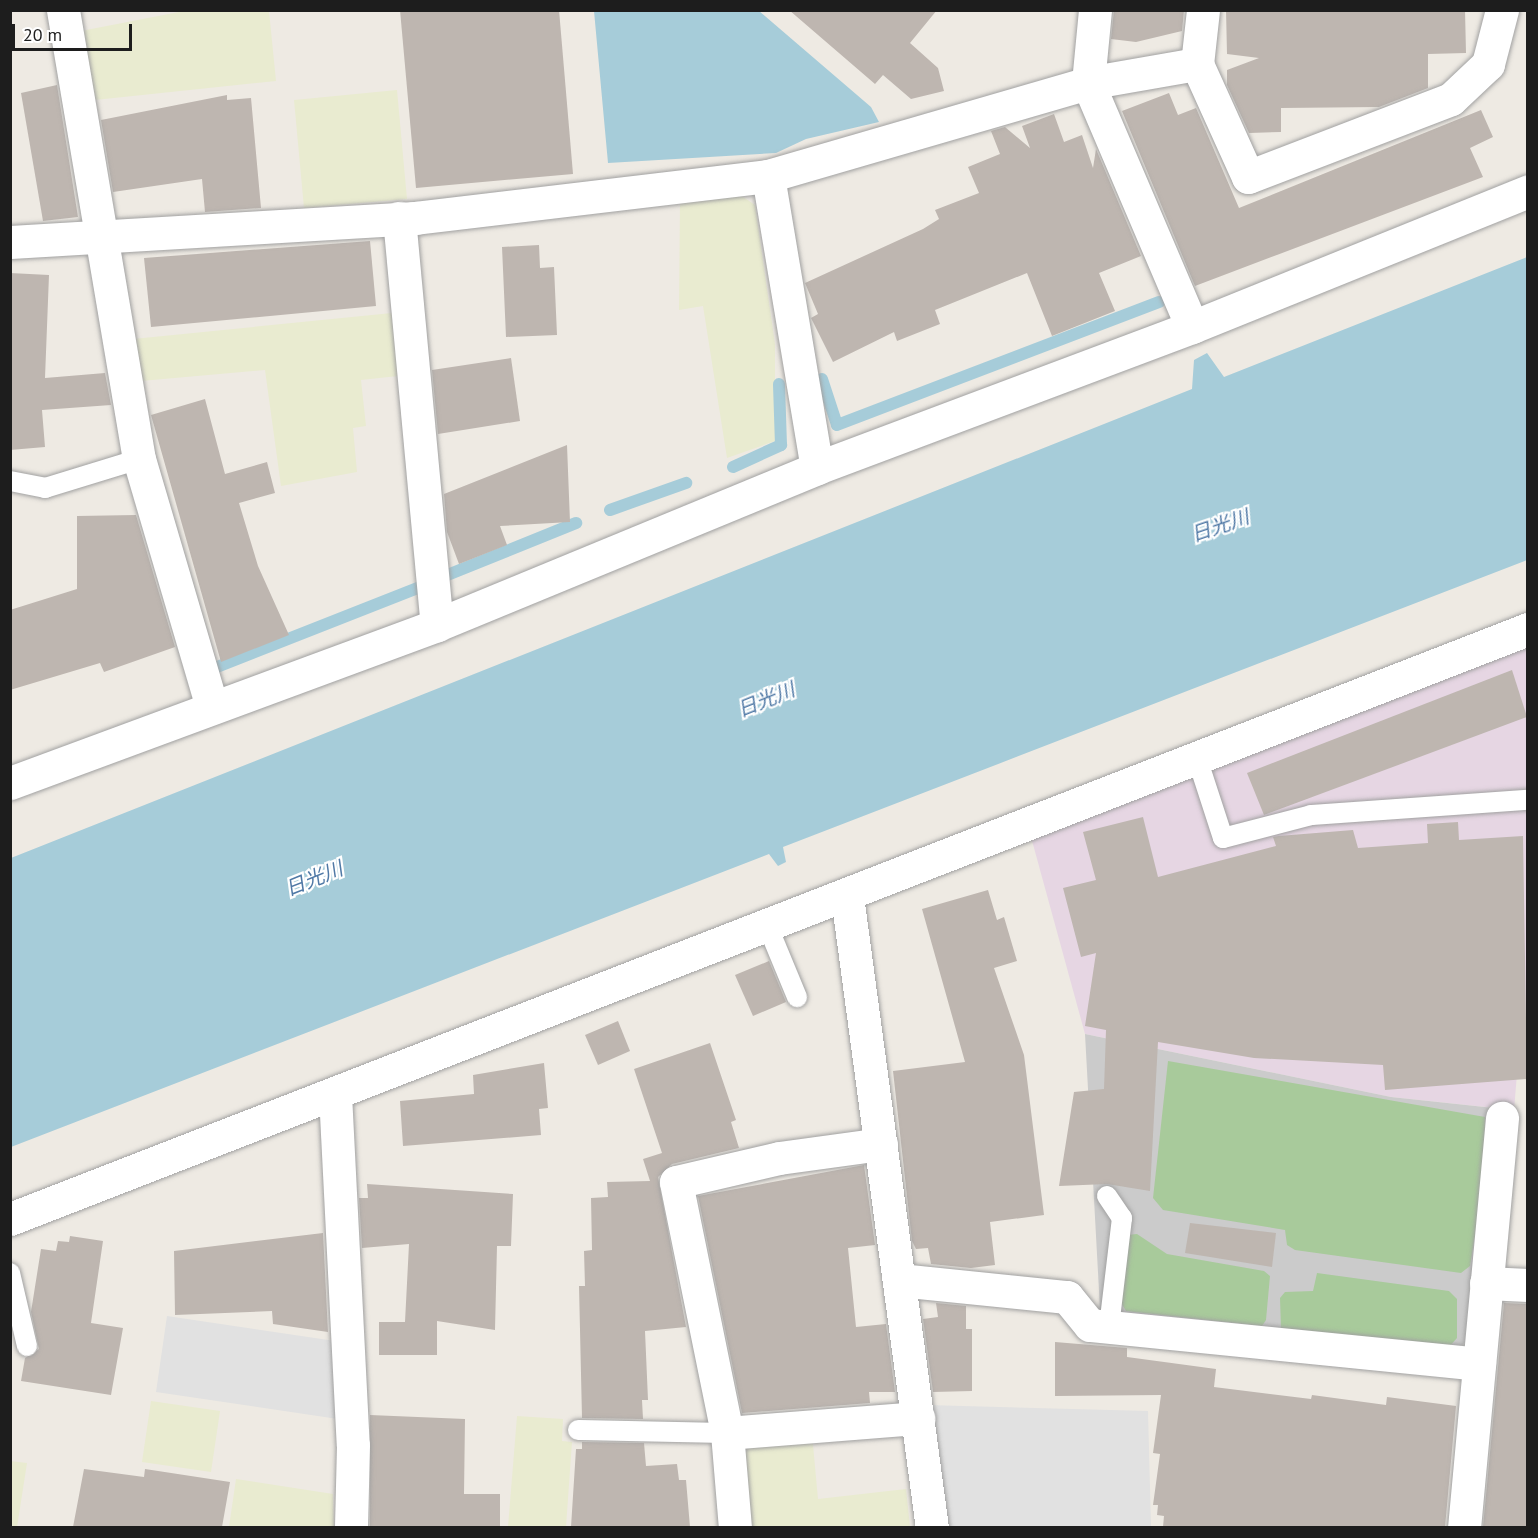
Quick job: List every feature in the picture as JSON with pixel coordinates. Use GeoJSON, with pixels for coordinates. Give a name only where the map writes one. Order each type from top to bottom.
{"type":"FeatureCollection","features":[{"type":"Feature","properties":{"kind":"street"},"geometry":{"type":"LineString","coordinates":[[1095,10],[1088,83],[1192,327]]}},
{"type":"Feature","properties":{"kind":"street"},"geometry":{"type":"LineString","coordinates":[[1203,10],[1197,64],[1248,177],[1451,99],[1488,64],[1502,10]]}},
{"type":"Feature","properties":{"kind":"street"},"geometry":{"type":"LineString","coordinates":[[63,12],[139,459],[212,708]]}},
{"type":"Feature","properties":{"kind":"street"},"geometry":{"type":"LineString","coordinates":[[10,242],[399,218],[768,176],[1088,83],[1197,64]]}},
{"type":"Feature","properties":{"kind":"street"},"geometry":{"type":"LineString","coordinates":[[768,176],[817,468]]}},
{"type":"Feature","properties":{"kind":"street"},"geometry":{"type":"LineString","coordinates":[[10,783],[437,626],[817,468],[1192,327],[1527,191]]}},
{"type":"Feature","properties":{"kind":"street"},"geometry":{"type":"LineString","coordinates":[[399,218],[437,626]]}},
{"type":"Feature","properties":{"kind":"street"},"geometry":{"type":"LineString","coordinates":[[10,1219],[848,896],[1527,629]]}},
{"type":"Feature","properties":{"kind":"street"},"geometry":{"type":"LineString","coordinates":[[848,896],[932,1527]]}},
{"type":"Feature","properties":{"kind":"street"},"geometry":{"type":"LineString","coordinates":[[335,1094],[352,1434],[351,1527]]}},
{"type":"Feature","properties":{"kind":"street"},"geometry":{"type":"LineString","coordinates":[[1464,1527],[1502,1118]]}},
{"type":"Feature","properties":{"kind":"street"},"geometry":{"type":"LineString","coordinates":[[735,1527],[727,1433],[676,1182],[779,1158],[881,1144]]}},
{"type":"Feature","properties":{"kind":"street"},"geometry":{"type":"LineString","coordinates":[[899,1280],[1067,1297],[1090,1325],[1479,1364]]}},
{"type":"Feature","properties":{"kind":"street"},"geometry":{"type":"LineString","coordinates":[[1486,1283],[1527,1285]]}},
{"type":"Feature","properties":{"kind":"street"},"geometry":{"type":"LineString","coordinates":[[727,1433],[918,1418]]}},
{"type":"Feature","properties":{"kind":"lane"},"geometry":{"type":"LineString","coordinates":[[10,481],[45,488],[139,459]]}},
{"type":"Feature","properties":{"kind":"lane"},"geometry":{"type":"LineString","coordinates":[[1197,758],[1223,838],[1311,815],[1527,800]]}},
{"type":"Feature","properties":{"kind":"lane"},"geometry":{"type":"LineString","coordinates":[[768,927],[797,997]]}},
{"type":"Feature","properties":{"kind":"lane"},"geometry":{"type":"LineString","coordinates":[[1107,1196],[1122,1218],[1109,1327]]}},
{"type":"Feature","properties":{"kind":"lane"},"geometry":{"type":"LineString","coordinates":[[10,1273],[27,1346]]}},
{"type":"Feature","properties":{"kind":"lane"},"geometry":{"type":"LineString","coordinates":[[578,1430],[727,1433]]}},
{"type":"Feature","properties":{"kind":"shaded area"},"geometry":{"type":"Polygon","coordinates":[[[1527,641],[1528,1049],[1519,1050],[1514,1110],[1391,1097],[1085,1034],[1031,837],[1527,641]]]}},
{"type":"Feature","properties":{"kind":"shaded area"},"geometry":{"type":"Polygon","coordinates":[[[1085,1034],[1391,1097],[1494,1108],[1469,1339],[1455,1351],[1118,1318],[1100,1309],[1085,1034]]]}},
{"type":"Feature","properties":{"kind":"shaded area"},"geometry":{"type":"Polygon","coordinates":[[[167,1316],[335,1341],[338,1419],[156,1392],[167,1316]]]}},
{"type":"Feature","properties":{"kind":"shaded area"},"geometry":{"type":"Polygon","coordinates":[[[926,1405],[1148,1411],[1151,1527],[939,1527],[926,1405]]]}},
{"type":"Feature","properties":{"kind":"green space"},"geometry":{"type":"Polygon","coordinates":[[[184,11],[269,11],[276,81],[95,100],[81,31],[184,11]]]}},
{"type":"Feature","properties":{"kind":"green space"},"geometry":{"type":"Polygon","coordinates":[[[397,90],[407,199],[304,208],[294,100],[397,90]]]}},
{"type":"Feature","properties":{"kind":"green space"},"geometry":{"type":"Polygon","coordinates":[[[739,194],[755,205],[775,344],[775,441],[727,458],[703,306],[679,310],[680,201],[739,194]]]}},
{"type":"Feature","properties":{"kind":"green space"},"geometry":{"type":"Polygon","coordinates":[[[392,313],[398,376],[361,380],[366,426],[353,428],[357,472],[281,486],[265,370],[141,381],[133,339],[392,313]]]}},
{"type":"Feature","properties":{"kind":"green space"},"geometry":{"type":"Polygon","coordinates":[[[1168,1061],[1485,1117],[1484,1180],[1470,1266],[1461,1273],[1295,1250],[1287,1245],[1285,1230],[1163,1210],[1153,1198],[1168,1061]]]}},
{"type":"Feature","properties":{"kind":"green space"},"geometry":{"type":"Polygon","coordinates":[[[1137,1234],[1167,1254],[1264,1271],[1270,1276],[1266,1320],[1262,1326],[1126,1311],[1120,1301],[1127,1235],[1137,1234]]]}},
{"type":"Feature","properties":{"kind":"green space"},"geometry":{"type":"Polygon","coordinates":[[[1317,1273],[1449,1291],[1457,1299],[1457,1338],[1449,1347],[1281,1329],[1280,1298],[1285,1292],[1313,1291],[1317,1273]]]}},
{"type":"Feature","properties":{"kind":"green space"},"geometry":{"type":"Polygon","coordinates":[[[151,1401],[220,1411],[211,1472],[142,1462],[151,1401]]]}},
{"type":"Feature","properties":{"kind":"green space"},"geometry":{"type":"Polygon","coordinates":[[[517,1416],[563,1419],[562,1441],[572,1442],[566,1527],[508,1527],[517,1416]]]}},
{"type":"Feature","properties":{"kind":"green space"},"geometry":{"type":"Polygon","coordinates":[[[812,1434],[818,1499],[906,1489],[910,1527],[747,1527],[740,1449],[746,1441],[812,1434]]]}},
{"type":"Feature","properties":{"kind":"green space"},"geometry":{"type":"Polygon","coordinates":[[[10,1461],[27,1463],[17,1527],[11,1527],[10,1461]]]}},
{"type":"Feature","properties":{"kind":"green space"},"geometry":{"type":"Polygon","coordinates":[[[236,1479],[333,1494],[334,1527],[229,1527],[236,1479]]]}},
{"type":"Feature","properties":{"kind":"water"},"geometry":{"type":"Polygon","coordinates":[[[594,11],[759,11],[871,107],[879,122],[806,139],[776,153],[608,163],[594,11]]]}},
{"type":"Feature","properties":{"kind":"water","name":"日光川"},"geometry":{"type":"Polygon","coordinates":[[[1527,257],[1527,560],[783,847],[786,862],[778,866],[769,854],[11,1147],[11,858],[1192,389],[1194,360],[1207,353],[1224,377],[1527,257]]]}},
{"type":"Feature","properties":{"kind":"building"},"geometry":{"type":"Polygon","coordinates":[[[400,10],[559,10],[573,174],[416,188],[400,10]]]}},
{"type":"Feature","properties":{"kind":"building"},"geometry":{"type":"Polygon","coordinates":[[[789,10],[937,10],[910,43],[938,68],[944,91],[911,99],[883,75],[875,84],[789,10]]]}},
{"type":"Feature","properties":{"kind":"building"},"geometry":{"type":"Polygon","coordinates":[[[1114,10],[1184,10],[1182,31],[1136,42],[1111,39],[1114,10]]]}},
{"type":"Feature","properties":{"kind":"building"},"geometry":{"type":"Polygon","coordinates":[[[1226,10],[1465,10],[1466,53],[1428,54],[1428,88],[1379,107],[1281,108],[1281,132],[1249,133],[1227,85],[1227,70],[1259,58],[1227,54],[1226,10]]]}},
{"type":"Feature","properties":{"kind":"building"},"geometry":{"type":"Polygon","coordinates":[[[57,85],[78,217],[43,221],[21,93],[57,85]]]}},
{"type":"Feature","properties":{"kind":"building"},"geometry":{"type":"Polygon","coordinates":[[[1169,93],[1178,115],[1196,108],[1239,208],[1481,110],[1493,137],[1470,148],[1483,177],[1195,286],[1122,111],[1169,93]]]}},
{"type":"Feature","properties":{"kind":"building"},"geometry":{"type":"Polygon","coordinates":[[[227,95],[227,100],[251,98],[261,208],[205,212],[202,179],[113,192],[101,120],[227,95]]]}},
{"type":"Feature","properties":{"kind":"building"},"geometry":{"type":"Polygon","coordinates":[[[1054,114],[1064,142],[1082,135],[1093,168],[1096,149],[1141,256],[1099,273],[1115,311],[1052,336],[1027,273],[935,310],[940,324],[897,341],[894,332],[833,362],[811,318],[818,314],[805,283],[923,229],[939,219],[935,210],[979,193],[968,167],[1000,154],[991,131],[1005,127],[1030,148],[1022,126],[1054,114]]]}},
{"type":"Feature","properties":{"kind":"building"},"geometry":{"type":"Polygon","coordinates":[[[370,241],[376,306],[151,327],[144,258],[370,241]]]}},
{"type":"Feature","properties":{"kind":"building"},"geometry":{"type":"Polygon","coordinates":[[[539,245],[540,268],[554,267],[557,335],[506,337],[502,247],[539,245]]]}},
{"type":"Feature","properties":{"kind":"building"},"geometry":{"type":"Polygon","coordinates":[[[10,273],[49,275],[45,378],[105,373],[111,405],[42,410],[45,447],[10,450],[10,273]]]}},
{"type":"Feature","properties":{"kind":"building"},"geometry":{"type":"Polygon","coordinates":[[[511,358],[520,421],[438,434],[432,370],[511,358]]]}},
{"type":"Feature","properties":{"kind":"building"},"geometry":{"type":"Polygon","coordinates":[[[205,399],[225,474],[267,462],[275,493],[239,503],[258,566],[289,635],[221,662],[151,415],[205,399]]]}},
{"type":"Feature","properties":{"kind":"building"},"geometry":{"type":"Polygon","coordinates":[[[567,445],[570,522],[500,526],[507,545],[459,564],[447,532],[444,494],[567,445]]]}},
{"type":"Feature","properties":{"kind":"building"},"geometry":{"type":"Polygon","coordinates":[[[136,515],[175,647],[104,672],[100,663],[10,690],[10,610],[77,589],[77,516],[136,515]]]}},
{"type":"Feature","properties":{"kind":"building"},"geometry":{"type":"Polygon","coordinates":[[[1512,670],[1527,717],[1264,815],[1247,773],[1512,670]]]}},
{"type":"Feature","properties":{"kind":"building"},"geometry":{"type":"Polygon","coordinates":[[[1143,817],[1158,877],[1276,846],[1273,837],[1279,836],[1353,830],[1358,848],[1428,843],[1427,824],[1458,822],[1459,840],[1523,836],[1527,1079],[1385,1090],[1383,1065],[1254,1058],[1158,1042],[1150,1191],[1107,1184],[1059,1186],[1074,1092],[1104,1089],[1106,1030],[1085,1026],[1096,953],[1081,957],[1063,888],[1096,880],[1083,832],[1143,817]]]}},
{"type":"Feature","properties":{"kind":"building"},"geometry":{"type":"Polygon","coordinates":[[[988,890],[997,920],[1004,917],[1017,961],[994,968],[1024,1055],[1044,1215],[990,1222],[995,1265],[971,1268],[931,1264],[928,1248],[916,1249],[912,1241],[893,1071],[965,1062],[922,909],[988,890]]]}},
{"type":"Feature","properties":{"kind":"building"},"geometry":{"type":"Polygon","coordinates":[[[769,961],[786,1002],[753,1016],[735,975],[769,961]]]}},
{"type":"Feature","properties":{"kind":"building"},"geometry":{"type":"Polygon","coordinates":[[[618,1021],[630,1051],[598,1065],[585,1035],[618,1021]]]}},
{"type":"Feature","properties":{"kind":"building"},"geometry":{"type":"Polygon","coordinates":[[[710,1043],[736,1120],[731,1122],[739,1148],[672,1164],[658,1177],[686,1327],[645,1331],[648,1400],[642,1400],[643,1419],[582,1418],[579,1286],[585,1286],[584,1251],[592,1250],[591,1198],[608,1197],[607,1182],[650,1181],[643,1159],[662,1153],[634,1069],[710,1043]]]}},
{"type":"Feature","properties":{"kind":"building"},"geometry":{"type":"Polygon","coordinates":[[[544,1063],[548,1108],[539,1109],[541,1135],[403,1146],[400,1101],[474,1094],[473,1075],[544,1063]]]}},
{"type":"Feature","properties":{"kind":"building"},"geometry":{"type":"Polygon","coordinates":[[[864,1165],[875,1245],[848,1248],[856,1327],[886,1324],[895,1392],[869,1392],[870,1403],[742,1413],[698,1196],[864,1165]]]}},
{"type":"Feature","properties":{"kind":"building"},"geometry":{"type":"Polygon","coordinates":[[[367,1184],[513,1194],[511,1246],[497,1246],[495,1330],[437,1321],[437,1355],[379,1355],[379,1322],[405,1322],[409,1244],[362,1248],[359,1198],[368,1198],[367,1184]]]}},
{"type":"Feature","properties":{"kind":"building"},"geometry":{"type":"Polygon","coordinates":[[[1190,1223],[1276,1233],[1272,1267],[1185,1253],[1190,1223]]]}},
{"type":"Feature","properties":{"kind":"building"},"geometry":{"type":"Polygon","coordinates":[[[323,1233],[328,1332],[273,1324],[272,1311],[175,1315],[174,1251],[323,1233]]]}},
{"type":"Feature","properties":{"kind":"building"},"geometry":{"type":"Polygon","coordinates":[[[70,1236],[103,1241],[91,1323],[123,1328],[111,1395],[21,1381],[25,1358],[39,1349],[31,1312],[41,1249],[56,1251],[58,1241],[69,1242],[70,1236]]]}},
{"type":"Feature","properties":{"kind":"building"},"geometry":{"type":"Polygon","coordinates":[[[936,1303],[966,1306],[966,1329],[972,1329],[972,1391],[933,1392],[923,1319],[938,1317],[936,1303]]]}},
{"type":"Feature","properties":{"kind":"building"},"geometry":{"type":"Polygon","coordinates":[[[1504,1303],[1527,1304],[1527,1527],[1483,1527],[1504,1303]]]}},
{"type":"Feature","properties":{"kind":"building"},"geometry":{"type":"Polygon","coordinates":[[[1055,1342],[1127,1348],[1127,1357],[1216,1369],[1214,1387],[1311,1399],[1312,1395],[1386,1405],[1387,1397],[1456,1406],[1445,1527],[1163,1527],[1164,1516],[1157,1515],[1158,1505],[1153,1505],[1160,1454],[1153,1453],[1161,1395],[1055,1396],[1055,1342]]]}},
{"type":"Feature","properties":{"kind":"building"},"geometry":{"type":"Polygon","coordinates":[[[370,1415],[465,1419],[464,1494],[500,1494],[500,1527],[370,1527],[370,1415]]]}},
{"type":"Feature","properties":{"kind":"building"},"geometry":{"type":"Polygon","coordinates":[[[582,1442],[644,1443],[646,1466],[677,1464],[679,1480],[686,1480],[690,1527],[571,1527],[576,1449],[582,1449],[582,1442]]]}},
{"type":"Feature","properties":{"kind":"building"},"geometry":{"type":"Polygon","coordinates":[[[84,1469],[144,1477],[145,1469],[230,1482],[222,1527],[73,1527],[84,1469]]]}},
{"type":"Feature","properties":{"kind":"waterway"},"geometry":{"type":"LineString","coordinates":[[822,379],[837,425],[1159,302]]}},
{"type":"Feature","properties":{"kind":"waterway"},"geometry":{"type":"LineString","coordinates":[[733,467],[781,445],[779,384]]}},
{"type":"Feature","properties":{"kind":"waterway"},"geometry":{"type":"LineString","coordinates":[[610,510],[686,483]]}},
{"type":"Feature","properties":{"kind":"waterway"},"geometry":{"type":"LineString","coordinates":[[440,578],[576,523]]}},
{"type":"Feature","properties":{"kind":"waterway"},"geometry":{"type":"LineString","coordinates":[[217,667],[420,587]]}}]}
